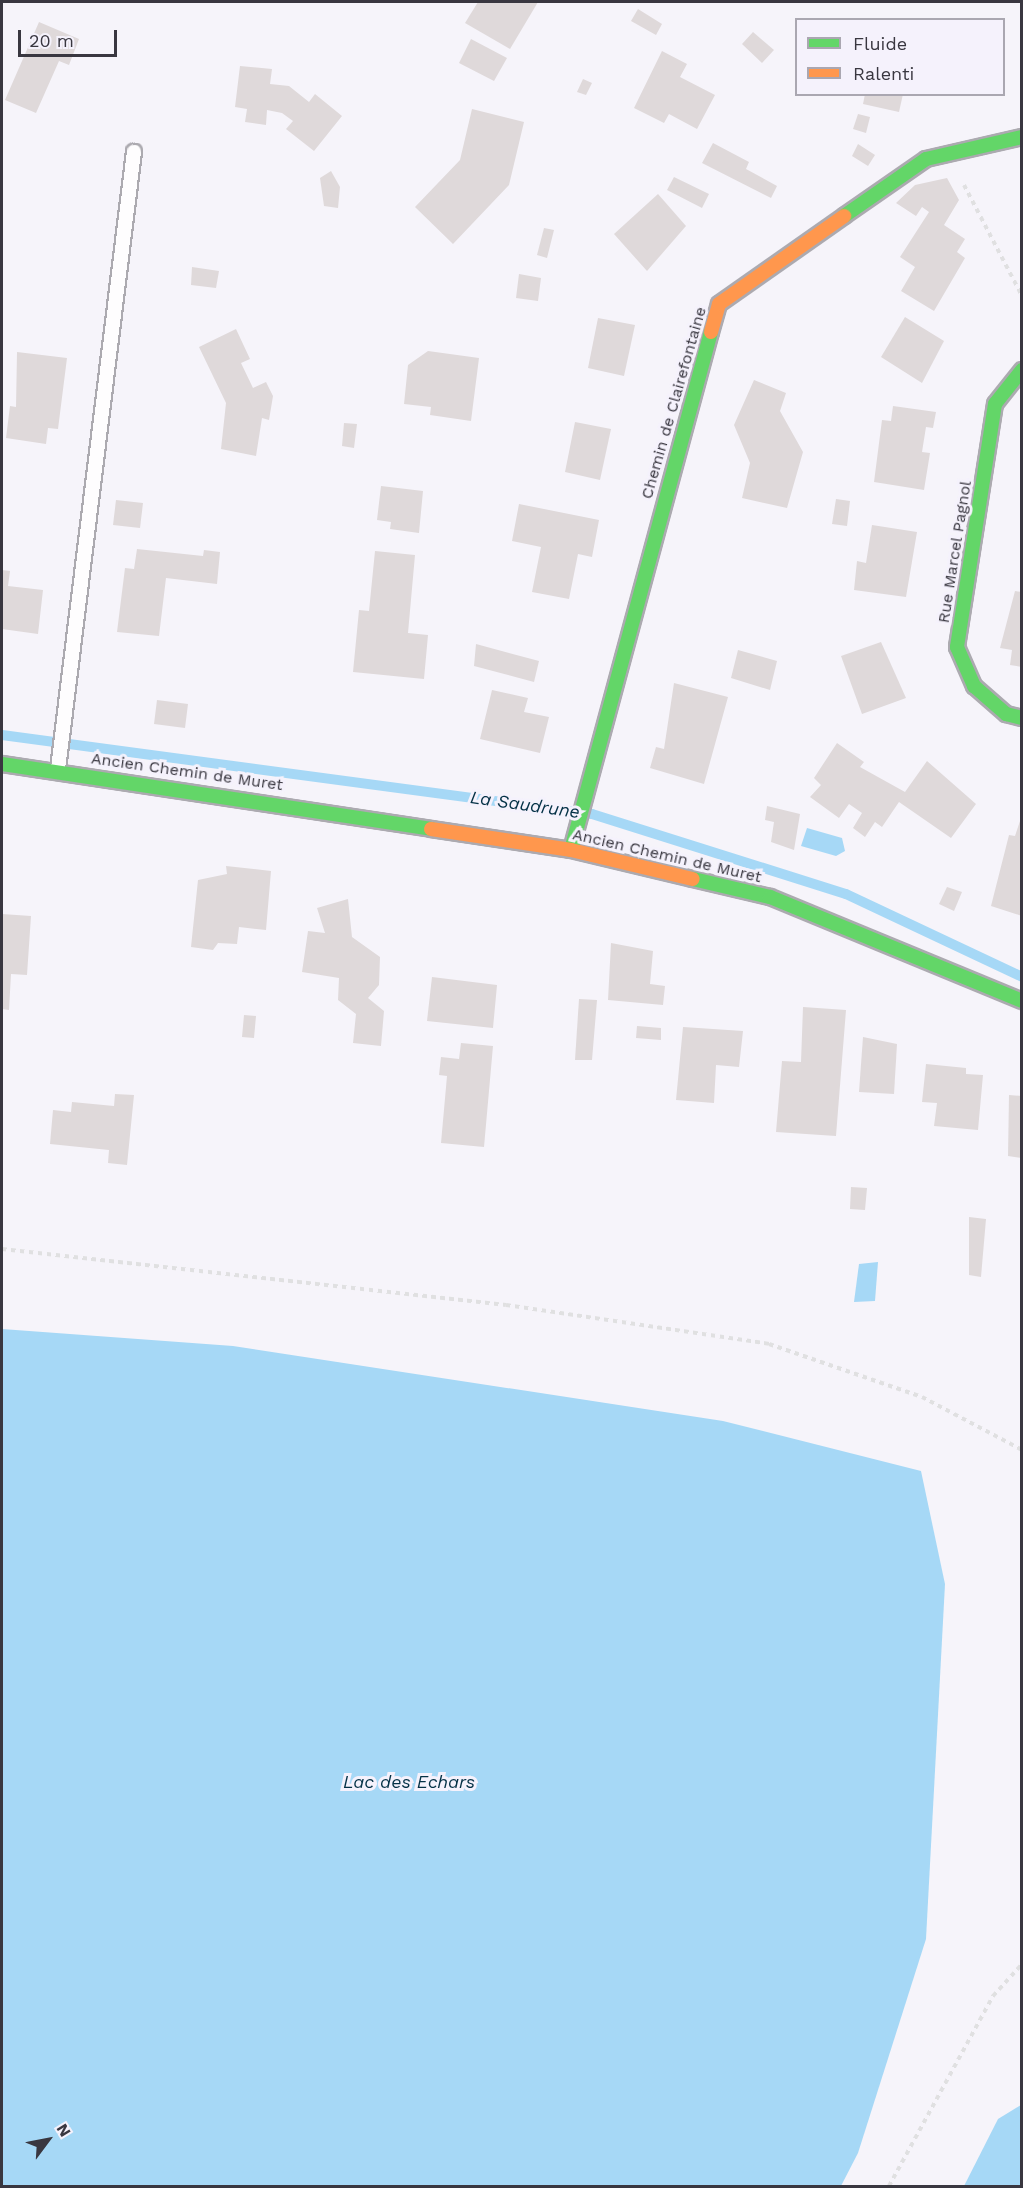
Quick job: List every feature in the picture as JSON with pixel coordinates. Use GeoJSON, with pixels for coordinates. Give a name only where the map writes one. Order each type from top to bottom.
{"type":"FeatureCollection","features":[{"type":"Feature","properties":{"kind":"street","name":"Chemin de Clairefontaine"},"geometry":{"type":"LineString","coordinates":[[571,850],[582,793],[719,304],[926,159],[948,152],[1022,137]]}},
{"type":"Feature","properties":{"kind":"street","name":"Rue Marcel Pagnol"},"geometry":{"type":"LineString","coordinates":[[1022,370],[995,404],[957,647],[974,686],[1006,714],[1022,718]]}},
{"type":"Feature","properties":{"kind":"street","name":"Ancien Chemin de Muret"},"geometry":{"type":"LineString","coordinates":[[2,764],[58,770],[571,850],[770,897],[1022,1001]]}},
{"type":"Feature","properties":{"kind":"lane"},"geometry":{"type":"LineString","coordinates":[[58,770],[134,152]]}},
{"type":"Feature","properties":{"kind":"path"},"geometry":{"type":"LineString","coordinates":[[948,152],[1022,296]]}},
{"type":"Feature","properties":{"kind":"path"},"geometry":{"type":"LineString","coordinates":[[2,1249],[506,1305],[769,1344],[922,1397],[1022,1450]]}},
{"type":"Feature","properties":{"kind":"path"},"geometry":{"type":"LineString","coordinates":[[889,2187],[993,1996],[1022,1964]]}},
{"type":"Feature","properties":{"kind":"water"},"geometry":{"type":"Polygon","coordinates":[[[807,828],[842,838],[845,851],[836,856],[801,846],[807,828]]]}},
{"type":"Feature","properties":{"kind":"water"},"geometry":{"type":"Polygon","coordinates":[[[878,1262],[875,1301],[854,1302],[859,1264],[878,1262]]]}},
{"type":"Feature","properties":{"kind":"water","name":"Lac des Echars"},"geometry":{"type":"Polygon","coordinates":[[[2,1329],[233,1346],[723,1421],[921,1471],[945,1584],[926,1939],[858,2153],[841,2186],[2,2186],[2,1329]]]}},
{"type":"Feature","properties":{"kind":"water"},"geometry":{"type":"Polygon","coordinates":[[[1021,2105],[1021,2186],[964,2186],[998,2119],[1021,2105]]]}},
{"type":"Feature","properties":{"kind":"building"},"geometry":{"type":"Polygon","coordinates":[[[478,2],[538,2],[510,49],[465,23],[478,2]]]}},
{"type":"Feature","properties":{"kind":"building"},"geometry":{"type":"Polygon","coordinates":[[[638,9],[662,24],[656,35],[631,21],[638,9]]]}},
{"type":"Feature","properties":{"kind":"building"},"geometry":{"type":"Polygon","coordinates":[[[39,22],[79,39],[69,65],[59,61],[36,113],[5,100],[39,22]]]}},
{"type":"Feature","properties":{"kind":"building"},"geometry":{"type":"Polygon","coordinates":[[[753,32],[774,50],[762,63],[742,44],[753,32]]]}},
{"type":"Feature","properties":{"kind":"building"},"geometry":{"type":"Polygon","coordinates":[[[471,39],[507,58],[494,81],[459,63],[471,39]]]}},
{"type":"Feature","properties":{"kind":"building"},"geometry":{"type":"Polygon","coordinates":[[[662,51],[687,64],[680,77],[715,95],[697,129],[669,114],[664,123],[634,108],[662,51]]]}},
{"type":"Feature","properties":{"kind":"building"},"geometry":{"type":"Polygon","coordinates":[[[240,66],[272,69],[270,84],[289,86],[309,102],[315,94],[342,116],[314,151],[286,129],[293,121],[282,113],[267,110],[266,125],[245,122],[247,109],[235,107],[240,66]]]}},
{"type":"Feature","properties":{"kind":"building"},"geometry":{"type":"Polygon","coordinates":[[[583,79],[592,83],[586,95],[577,92],[583,79]]]}},
{"type":"Feature","properties":{"kind":"building"},"geometry":{"type":"Polygon","coordinates":[[[865,96],[903,96],[899,112],[863,104],[865,96]]]}},
{"type":"Feature","properties":{"kind":"building"},"geometry":{"type":"Polygon","coordinates":[[[472,109],[524,122],[509,185],[453,244],[415,207],[460,160],[472,109]]]}},
{"type":"Feature","properties":{"kind":"building"},"geometry":{"type":"Polygon","coordinates":[[[858,114],[870,117],[866,133],[853,129],[858,114]]]}},
{"type":"Feature","properties":{"kind":"building"},"geometry":{"type":"Polygon","coordinates":[[[713,143],[749,162],[746,169],[777,186],[771,198],[702,163],[713,143]]]}},
{"type":"Feature","properties":{"kind":"building"},"geometry":{"type":"Polygon","coordinates":[[[858,144],[875,155],[868,166],[852,156],[858,144]]]}},
{"type":"Feature","properties":{"kind":"building"},"geometry":{"type":"Polygon","coordinates":[[[331,171],[340,187],[338,208],[324,206],[320,178],[331,171]]]}},
{"type":"Feature","properties":{"kind":"building"},"geometry":{"type":"Polygon","coordinates":[[[674,177],[709,194],[702,208],[667,190],[674,177]]]}},
{"type":"Feature","properties":{"kind":"building"},"geometry":{"type":"Polygon","coordinates":[[[947,178],[959,200],[944,225],[965,239],[957,252],[965,258],[934,311],[901,291],[915,267],[900,257],[929,212],[922,207],[916,216],[896,203],[915,185],[947,178]]]}},
{"type":"Feature","properties":{"kind":"building"},"geometry":{"type":"Polygon","coordinates":[[[658,194],[686,226],[647,271],[614,234],[658,194]]]}},
{"type":"Feature","properties":{"kind":"building"},"geometry":{"type":"Polygon","coordinates":[[[544,228],[554,230],[547,258],[537,255],[544,228]]]}},
{"type":"Feature","properties":{"kind":"building"},"geometry":{"type":"Polygon","coordinates":[[[192,267],[219,271],[216,288],[191,285],[192,267]]]}},
{"type":"Feature","properties":{"kind":"building"},"geometry":{"type":"Polygon","coordinates":[[[519,274],[541,278],[538,301],[516,298],[519,274]]]}},
{"type":"Feature","properties":{"kind":"building"},"geometry":{"type":"Polygon","coordinates":[[[905,317],[944,341],[922,383],[881,357],[905,317]]]}},
{"type":"Feature","properties":{"kind":"building"},"geometry":{"type":"Polygon","coordinates":[[[598,318],[635,325],[624,376],[588,368],[598,318]]]}},
{"type":"Feature","properties":{"kind":"building"},"geometry":{"type":"Polygon","coordinates":[[[236,329],[250,359],[241,363],[253,388],[266,382],[273,396],[269,420],[262,418],[256,456],[221,449],[226,403],[199,347],[236,329]]]}},
{"type":"Feature","properties":{"kind":"building"},"geometry":{"type":"Polygon","coordinates":[[[428,351],[479,358],[471,421],[430,415],[431,407],[404,404],[408,365],[428,351]]]}},
{"type":"Feature","properties":{"kind":"building"},"geometry":{"type":"Polygon","coordinates":[[[17,352],[67,358],[58,429],[48,428],[46,444],[6,438],[10,406],[16,407],[17,352]]]}},
{"type":"Feature","properties":{"kind":"building"},"geometry":{"type":"Polygon","coordinates":[[[754,380],[786,393],[780,411],[803,452],[787,508],[742,498],[750,463],[734,425],[754,380]]]}},
{"type":"Feature","properties":{"kind":"building"},"geometry":{"type":"Polygon","coordinates":[[[893,406],[936,412],[933,428],[926,427],[922,452],[930,453],[924,490],[874,482],[882,420],[891,421],[893,406]]]}},
{"type":"Feature","properties":{"kind":"building"},"geometry":{"type":"Polygon","coordinates":[[[575,422],[611,429],[600,480],[565,472],[575,422]]]}},
{"type":"Feature","properties":{"kind":"building"},"geometry":{"type":"Polygon","coordinates":[[[344,423],[357,424],[354,448],[342,446],[344,423]]]}},
{"type":"Feature","properties":{"kind":"building"},"geometry":{"type":"Polygon","coordinates":[[[381,486],[423,491],[419,533],[390,529],[391,522],[377,520],[381,486]]]}},
{"type":"Feature","properties":{"kind":"building"},"geometry":{"type":"Polygon","coordinates":[[[836,499],[850,501],[847,526],[832,524],[836,499]]]}},
{"type":"Feature","properties":{"kind":"building"},"geometry":{"type":"Polygon","coordinates":[[[116,500],[143,503],[140,528],[113,525],[116,500]]]}},
{"type":"Feature","properties":{"kind":"building"},"geometry":{"type":"Polygon","coordinates":[[[519,504],[599,520],[592,557],[578,554],[569,599],[532,592],[541,547],[512,541],[519,504]]]}},
{"type":"Feature","properties":{"kind":"building"},"geometry":{"type":"Polygon","coordinates":[[[872,525],[917,532],[906,597],[854,590],[857,561],[866,563],[872,525]]]}},
{"type":"Feature","properties":{"kind":"building"},"geometry":{"type":"Polygon","coordinates":[[[137,549],[203,556],[204,550],[220,552],[217,584],[166,578],[159,636],[117,632],[125,568],[134,569],[137,549]]]}},
{"type":"Feature","properties":{"kind":"building"},"geometry":{"type":"Polygon","coordinates":[[[375,551],[415,555],[408,633],[428,635],[424,679],[353,672],[359,610],[369,611],[375,551]]]}},
{"type":"Feature","properties":{"kind":"building"},"geometry":{"type":"Polygon","coordinates":[[[2,570],[10,571],[8,586],[43,590],[38,634],[2,629],[2,570]]]}},
{"type":"Feature","properties":{"kind":"building"},"geometry":{"type":"Polygon","coordinates":[[[1015,591],[1022,592],[1022,667],[1010,665],[1012,650],[1000,648],[1015,591]]]}},
{"type":"Feature","properties":{"kind":"building"},"geometry":{"type":"Polygon","coordinates":[[[881,642],[906,698],[862,714],[841,656],[881,642]]]}},
{"type":"Feature","properties":{"kind":"building"},"geometry":{"type":"Polygon","coordinates":[[[476,644],[539,661],[534,682],[474,666],[476,644]]]}},
{"type":"Feature","properties":{"kind":"building"},"geometry":{"type":"Polygon","coordinates":[[[738,650],[777,661],[770,690],[731,678],[738,650]]]}},
{"type":"Feature","properties":{"kind":"building"},"geometry":{"type":"Polygon","coordinates":[[[674,683],[728,697],[704,784],[650,768],[656,747],[664,749],[674,683]]]}},
{"type":"Feature","properties":{"kind":"building"},"geometry":{"type":"Polygon","coordinates":[[[492,690],[528,698],[524,712],[549,717],[540,753],[480,739],[492,690]]]}},
{"type":"Feature","properties":{"kind":"building"},"geometry":{"type":"Polygon","coordinates":[[[157,700],[188,704],[185,728],[154,724],[157,700]]]}},
{"type":"Feature","properties":{"kind":"building"},"geometry":{"type":"Polygon","coordinates":[[[837,743],[864,762],[860,767],[905,792],[927,761],[976,804],[951,838],[899,802],[882,827],[875,822],[865,837],[853,828],[862,813],[849,804],[839,818],[810,797],[821,785],[814,778],[837,743]]]}},
{"type":"Feature","properties":{"kind":"building"},"geometry":{"type":"Polygon","coordinates":[[[767,806],[800,814],[794,850],[771,842],[774,822],[765,820],[767,806]]]}},
{"type":"Feature","properties":{"kind":"building"},"geometry":{"type":"Polygon","coordinates":[[[1022,815],[1022,916],[991,906],[1009,835],[1015,836],[1022,815]]]}},
{"type":"Feature","properties":{"kind":"building"},"geometry":{"type":"Polygon","coordinates":[[[226,866],[271,871],[266,930],[239,927],[237,944],[218,943],[213,950],[191,947],[198,880],[227,874],[226,866]]]}},
{"type":"Feature","properties":{"kind":"building"},"geometry":{"type":"Polygon","coordinates":[[[947,887],[962,892],[954,911],[939,904],[947,887]]]}},
{"type":"Feature","properties":{"kind":"building"},"geometry":{"type":"Polygon","coordinates":[[[348,899],[352,937],[380,957],[379,985],[368,998],[384,1011],[381,1046],[353,1043],[356,1014],[338,1000],[339,978],[302,972],[308,931],[325,933],[317,908],[348,899]]]}},
{"type":"Feature","properties":{"kind":"building"},"geometry":{"type":"Polygon","coordinates":[[[2,914],[31,916],[27,975],[11,974],[9,1010],[2,1009],[2,914]]]}},
{"type":"Feature","properties":{"kind":"building"},"geometry":{"type":"Polygon","coordinates":[[[611,943],[653,951],[650,984],[665,986],[663,1005],[608,1000],[611,943]]]}},
{"type":"Feature","properties":{"kind":"building"},"geometry":{"type":"Polygon","coordinates":[[[432,977],[497,985],[493,1028],[427,1021],[432,977]]]}},
{"type":"Feature","properties":{"kind":"building"},"geometry":{"type":"Polygon","coordinates":[[[579,999],[597,1000],[592,1060],[575,1060],[579,999]]]}},
{"type":"Feature","properties":{"kind":"building"},"geometry":{"type":"Polygon","coordinates":[[[803,1007],[846,1010],[836,1136],[776,1132],[782,1061],[801,1062],[803,1007]]]}},
{"type":"Feature","properties":{"kind":"building"},"geometry":{"type":"Polygon","coordinates":[[[244,1015],[256,1016],[254,1038],[242,1037],[244,1015]]]}},
{"type":"Feature","properties":{"kind":"building"},"geometry":{"type":"Polygon","coordinates":[[[637,1026],[661,1028],[661,1040],[636,1038],[637,1026]]]}},
{"type":"Feature","properties":{"kind":"building"},"geometry":{"type":"Polygon","coordinates":[[[683,1027],[743,1031],[739,1067],[716,1065],[714,1103],[676,1100],[683,1027]]]}},
{"type":"Feature","properties":{"kind":"building"},"geometry":{"type":"Polygon","coordinates":[[[863,1037],[897,1044],[894,1094],[859,1092],[863,1037]]]}},
{"type":"Feature","properties":{"kind":"building"},"geometry":{"type":"Polygon","coordinates":[[[461,1043],[493,1046],[484,1147],[441,1143],[447,1076],[439,1075],[441,1057],[459,1059],[461,1043]]]}},
{"type":"Feature","properties":{"kind":"building"},"geometry":{"type":"Polygon","coordinates":[[[926,1064],[966,1068],[966,1074],[983,1075],[978,1130],[934,1126],[937,1103],[922,1102],[926,1064]]]}},
{"type":"Feature","properties":{"kind":"building"},"geometry":{"type":"Polygon","coordinates":[[[115,1094],[134,1095],[127,1165],[108,1163],[109,1150],[50,1144],[53,1110],[71,1112],[72,1102],[114,1106],[115,1094]]]}},
{"type":"Feature","properties":{"kind":"building"},"geometry":{"type":"Polygon","coordinates":[[[1009,1095],[1022,1096],[1022,1158],[1008,1156],[1009,1095]]]}},
{"type":"Feature","properties":{"kind":"building"},"geometry":{"type":"Polygon","coordinates":[[[851,1187],[867,1188],[865,1210],[850,1209],[851,1187]]]}},
{"type":"Feature","properties":{"kind":"building"},"geometry":{"type":"Polygon","coordinates":[[[969,1217],[986,1219],[981,1277],[969,1275],[969,1217]]]}},
{"type":"Feature","properties":{"kind":"waterway","name":"La Saudrune"},"geometry":{"type":"LineString","coordinates":[[2,735],[592,814],[846,894],[1022,977]]}},
{"type":"Feature","properties":{"kind":"traffic: fast"},"geometry":{"type":"LineString","coordinates":[[844,216],[926,159],[1022,137]]}},
{"type":"Feature","properties":{"kind":"traffic: fast"},"geometry":{"type":"LineString","coordinates":[[571,850],[711,332]]}},
{"type":"Feature","properties":{"kind":"traffic: fast"},"geometry":{"type":"LineString","coordinates":[[1022,370],[995,404],[957,647],[974,686],[1006,714],[1022,718]]}},
{"type":"Feature","properties":{"kind":"traffic: fast"},"geometry":{"type":"LineString","coordinates":[[2,764],[431,829]]}},
{"type":"Feature","properties":{"kind":"traffic: fast"},"geometry":{"type":"LineString","coordinates":[[693,879],[770,897],[1022,1001]]}},
{"type":"Feature","properties":{"kind":"traffic: slow"},"geometry":{"type":"LineString","coordinates":[[711,332],[719,304],[844,216]]}},
{"type":"Feature","properties":{"kind":"traffic: slow"},"geometry":{"type":"LineString","coordinates":[[431,829],[571,850],[693,879]]}}]}
